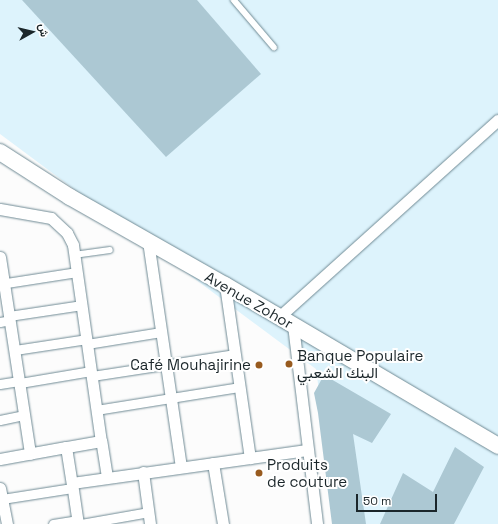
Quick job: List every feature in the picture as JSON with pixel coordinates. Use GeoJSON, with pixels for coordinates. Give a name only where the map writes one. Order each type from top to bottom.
{"type":"FeatureCollection","features":[{"type":"Feature","properties":{"kind":"main road","name":"Avenue Zohor"},"geometry":{"type":"LineString","coordinates":[[0,152],[70,197],[225,285],[498,446]]}},
{"type":"Feature","properties":{"kind":"street"},"geometry":{"type":"LineString","coordinates":[[279,317],[498,120]]}},
{"type":"Feature","properties":{"kind":"street"},"geometry":{"type":"LineString","coordinates":[[0,204],[0,210],[51,218],[67,233],[78,272],[96,410],[107,477]]}},
{"type":"Feature","properties":{"kind":"street"},"geometry":{"type":"LineString","coordinates":[[148,241],[181,467]]}},
{"type":"Feature","properties":{"kind":"street"},"geometry":{"type":"LineString","coordinates":[[0,257],[6,320],[14,350],[30,454]]}},
{"type":"Feature","properties":{"kind":"street"},"geometry":{"type":"LineString","coordinates":[[2,284],[78,272]]}},
{"type":"Feature","properties":{"kind":"street"},"geometry":{"type":"LineString","coordinates":[[225,285],[250,458]]}},
{"type":"Feature","properties":{"kind":"street"},"geometry":{"type":"LineString","coordinates":[[6,320],[82,305]]}},
{"type":"Feature","properties":{"kind":"street"},"geometry":{"type":"LineString","coordinates":[[293,325],[317,524]]}},
{"type":"Feature","properties":{"kind":"street"},"geometry":{"type":"LineString","coordinates":[[14,350],[161,332]]}},
{"type":"Feature","properties":{"kind":"street"},"geometry":{"type":"LineString","coordinates":[[0,384],[166,365],[235,354]]}},
{"type":"Feature","properties":{"kind":"street"},"geometry":{"type":"LineString","coordinates":[[96,410],[240,387]]}},
{"type":"Feature","properties":{"kind":"street"},"geometry":{"type":"LineString","coordinates":[[0,420],[24,415]]}},
{"type":"Feature","properties":{"kind":"street"},"geometry":{"type":"LineString","coordinates":[[0,459],[101,441]]}},
{"type":"Feature","properties":{"kind":"street"},"geometry":{"type":"LineString","coordinates":[[66,447],[79,523]]}},
{"type":"Feature","properties":{"kind":"street"},"geometry":{"type":"LineString","coordinates":[[7,524],[1,493],[72,485],[107,477],[307,450]]}},
{"type":"Feature","properties":{"kind":"street"},"geometry":{"type":"LineString","coordinates":[[214,463],[223,524]]}},
{"type":"Feature","properties":{"kind":"street"},"geometry":{"type":"LineString","coordinates":[[143,472],[150,524]]}},
{"type":"Feature","properties":{"kind":"street"},"geometry":{"type":"LineString","coordinates":[[53,524],[79,523],[149,512]]}},
{"type":"Feature","properties":{"kind":"lane"},"geometry":{"type":"LineString","coordinates":[[234,0],[274,47]]}},
{"type":"Feature","properties":{"kind":"lane"},"geometry":{"type":"LineString","coordinates":[[74,255],[110,250]]}},
{"type":"Feature","properties":{"kind":"shaded area"},"geometry":{"type":"Polygon","coordinates":[[[0,0],[498,0],[498,524],[337,524],[316,369],[0,134],[0,0]]]}},
{"type":"Feature","properties":{"kind":"building"},"geometry":{"type":"Polygon","coordinates":[[[22,0],[197,0],[261,74],[166,157],[22,0]]]}},
{"type":"Feature","properties":{"kind":"building"},"geometry":{"type":"Polygon","coordinates":[[[324,375],[391,414],[372,443],[353,434],[366,524],[332,524],[318,413],[314,393],[324,375]]]}},
{"type":"Feature","properties":{"kind":"building"},"geometry":{"type":"Polygon","coordinates":[[[455,447],[484,467],[454,524],[380,524],[403,473],[433,492],[455,447]]]}},
{"type":"Feature","properties":{"kind":"place","name":"Banque Populaire البنك الشعبي"},"geometry":{"type":"Point","coordinates":[289,364]}},
{"type":"Feature","properties":{"kind":"place","name":"Café Mouhajirine"},"geometry":{"type":"Point","coordinates":[259,365]}},
{"type":"Feature","properties":{"kind":"place","name":"Produits de couture"},"geometry":{"type":"Point","coordinates":[259,473]}}]}
